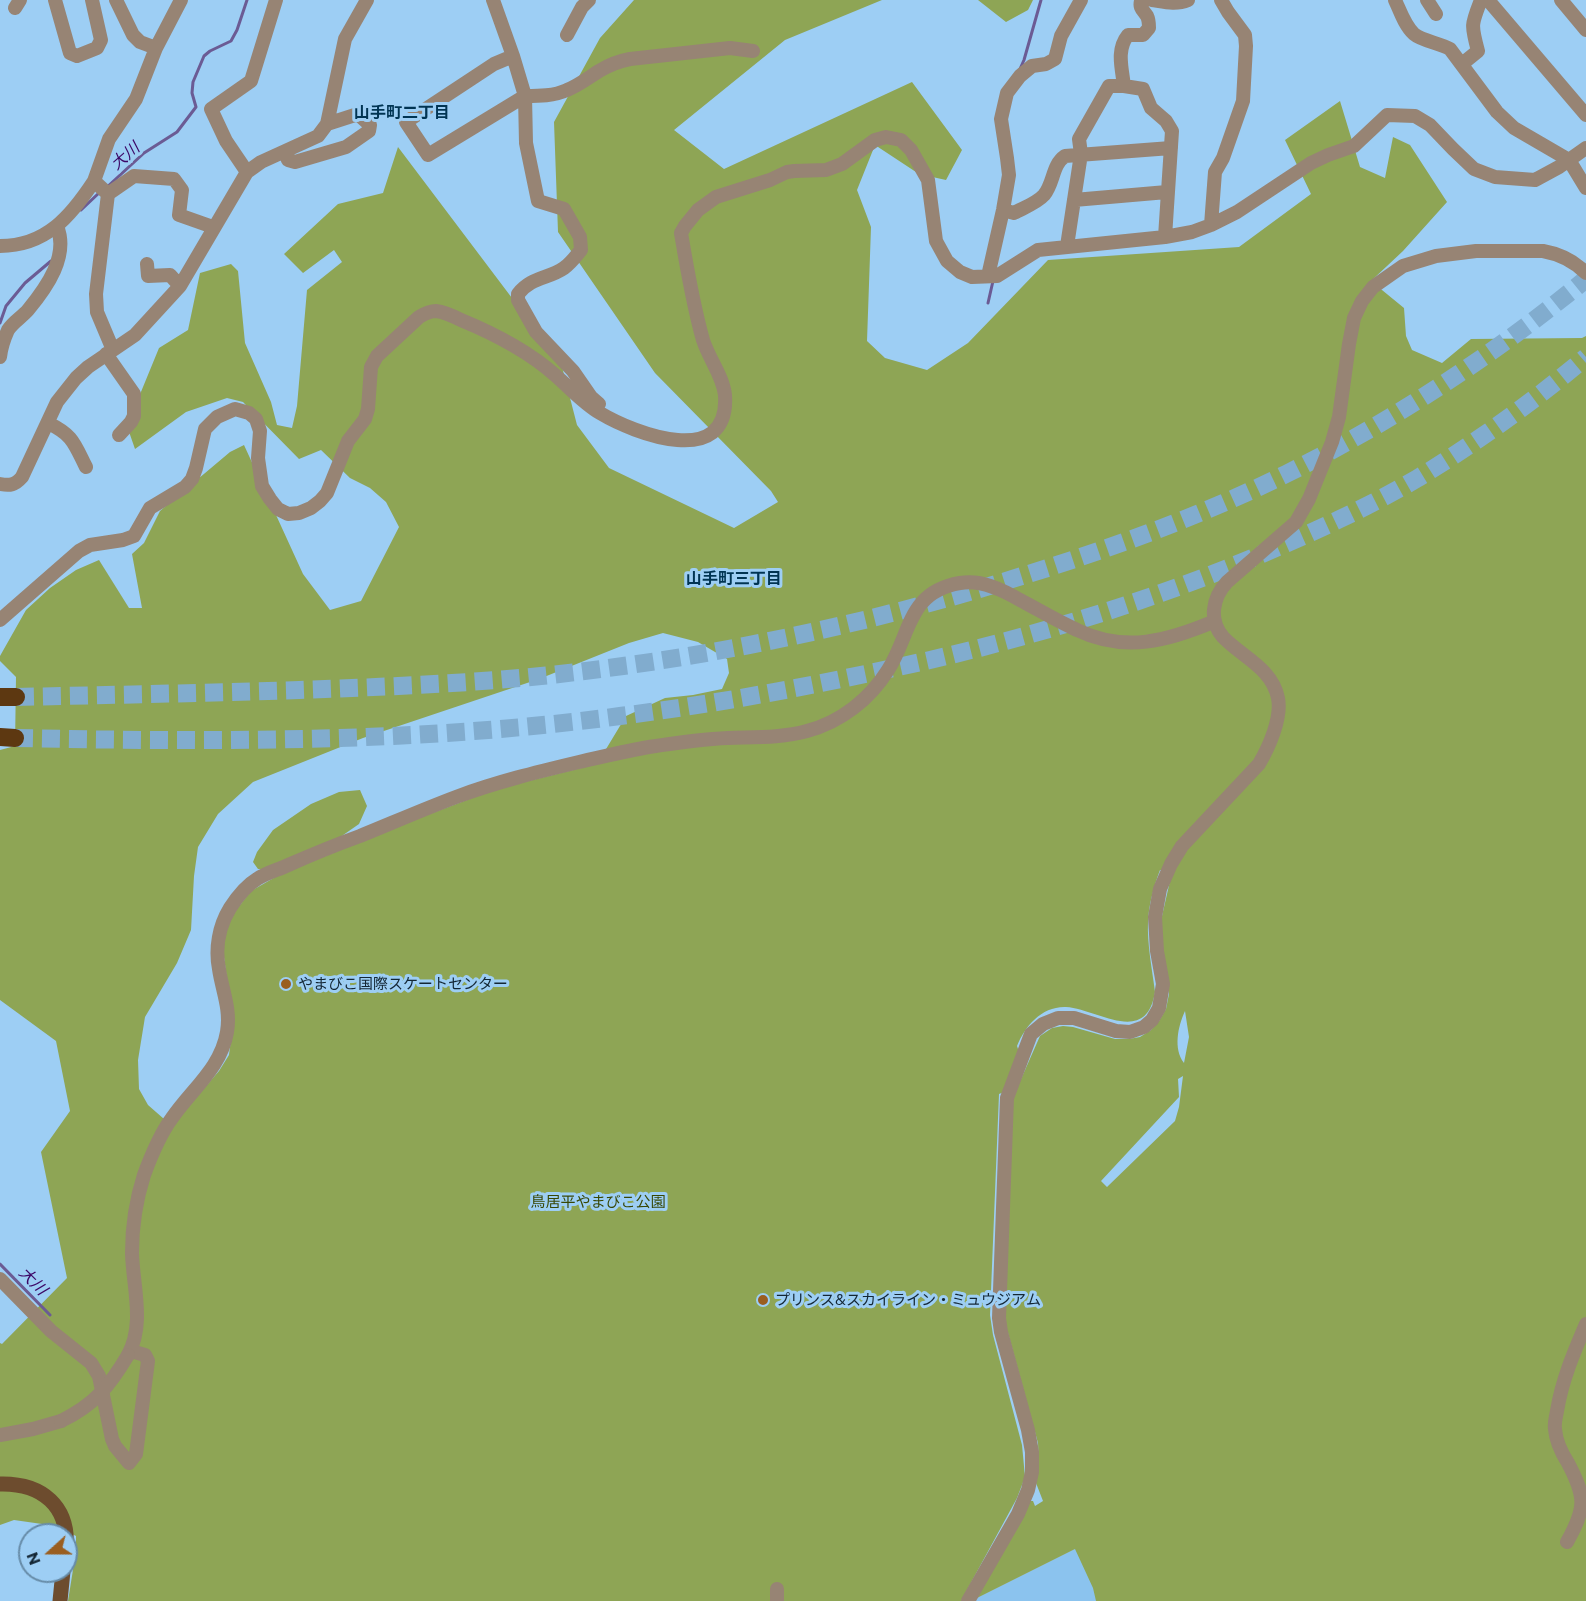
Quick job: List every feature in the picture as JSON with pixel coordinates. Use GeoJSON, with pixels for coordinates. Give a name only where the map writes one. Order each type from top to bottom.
{"type":"FeatureCollection","features":[{"type":"Feature","properties":{"kind":"main road"},"geometry":{"type":"LineString","coordinates":[[0,1484],[18,1484],[43,1493],[52,1502],[64,1523]]}},
{"type":"Feature","properties":{"kind":"main road"},"geometry":{"type":"LineString","coordinates":[[60,1601],[62,1583]]}},
{"type":"Feature","properties":{"kind":"street"},"geometry":{"type":"LineString","coordinates":[[55,0],[70,53],[77,56],[98,48],[101,40],[92,0]]}},
{"type":"Feature","properties":{"kind":"street"},"geometry":{"type":"LineString","coordinates":[[116,0],[133,35],[140,42],[156,48]]}},
{"type":"Feature","properties":{"kind":"street"},"geometry":{"type":"LineString","coordinates":[[0,246],[15,246],[39,238],[57,226],[79,203],[94,181],[109,140],[136,99],[156,48],[181,0]]}},
{"type":"Feature","properties":{"kind":"street"},"geometry":{"type":"LineString","coordinates":[[247,172],[226,141],[212,109],[251,81],[276,0]]}},
{"type":"Feature","properties":{"kind":"street"},"geometry":{"type":"LineString","coordinates":[[0,484],[10,486],[18,483],[57,402],[76,378],[88,367],[135,335],[180,286],[247,172],[261,162],[318,136],[327,124],[345,39],[367,0]]}},
{"type":"Feature","properties":{"kind":"street"},"geometry":{"type":"LineString","coordinates":[[493,0],[525,96],[526,143],[538,201],[564,209],[580,237],[581,250],[572,261],[563,269],[525,285],[518,294],[518,300],[536,332],[573,371],[591,397],[612,413],[616,422]]}},
{"type":"Feature","properties":{"kind":"street"},"geometry":{"type":"LineString","coordinates":[[567,34],[582,7],[590,0]]}},
{"type":"Feature","properties":{"kind":"street"},"geometry":{"type":"LineString","coordinates":[[988,276],[1009,175],[1001,119],[1007,93],[1020,76],[1032,66],[1046,64],[1054,59],[1061,36],[1082,0]]}},
{"type":"Feature","properties":{"kind":"street"},"geometry":{"type":"LineString","coordinates":[[1124,86],[1120,55],[1124,41],[1128,35],[1143,35],[1149,28],[1148,18],[1140,4],[1144,0]]}},
{"type":"Feature","properties":{"kind":"street"},"geometry":{"type":"LineString","coordinates":[[1152,0],[1175,3],[1188,0]]}},
{"type":"Feature","properties":{"kind":"street"},"geometry":{"type":"LineString","coordinates":[[1211,225],[1215,172],[1243,101],[1246,46],[1245,35],[1221,0]]}},
{"type":"Feature","properties":{"kind":"street"},"geometry":{"type":"LineString","coordinates":[[1395,0],[1408,27],[1415,35],[1450,49],[1497,112],[1514,128],[1569,160],[1586,188]]}},
{"type":"Feature","properties":{"kind":"street"},"geometry":{"type":"LineString","coordinates":[[1427,0],[1436,15]]}},
{"type":"Feature","properties":{"kind":"street"},"geometry":{"type":"LineString","coordinates":[[1462,64],[1478,51],[1472,29],[1481,0]]}},
{"type":"Feature","properties":{"kind":"street"},"geometry":{"type":"LineString","coordinates":[[1488,0],[1586,115]]}},
{"type":"Feature","properties":{"kind":"street"},"geometry":{"type":"LineString","coordinates":[[1562,0],[1586,30]]}},
{"type":"Feature","properties":{"kind":"street"},"geometry":{"type":"LineString","coordinates":[[513,56],[494,64],[406,122],[428,155],[525,96],[548,95],[565,91],[601,70],[630,58],[730,48],[753,51]]}},
{"type":"Feature","properties":{"kind":"street"},"geometry":{"type":"LineString","coordinates":[[1067,246],[1081,154],[1079,139],[1109,86],[1143,89],[1151,108],[1166,121],[1172,131],[1165,237]]}},
{"type":"Feature","properties":{"kind":"street"},"geometry":{"type":"LineString","coordinates":[[285,152],[288,160],[295,162],[346,147],[369,131],[370,125],[358,114],[327,124]]}},
{"type":"Feature","properties":{"kind":"street"},"geometry":{"type":"LineString","coordinates":[[0,620],[79,551],[90,545],[134,536],[150,508],[172,496],[192,479],[205,429],[217,417],[235,410],[249,413],[256,419],[260,431],[258,458],[262,486],[270,499],[278,509],[288,514],[299,513],[311,508],[327,493],[348,441],[365,419],[368,409],[371,367],[377,356],[426,313],[434,311],[445,313],[500,337],[554,374],[579,398],[598,412],[616,422],[679,441],[695,440],[707,436],[718,427],[723,414],[725,394],[704,344],[694,309],[681,233],[685,226],[698,210],[716,197],[770,180],[787,172],[826,170],[842,164],[876,140],[886,137],[901,140],[911,150],[928,180],[936,241],[942,254],[960,272],[972,277],[997,276],[1038,250],[1165,237],[1192,232],[1211,225],[1237,212],[1311,163],[1354,146],[1387,115],[1415,116],[1430,125],[1474,169],[1495,177],[1535,180],[1586,148]]}},
{"type":"Feature","properties":{"kind":"street"},"geometry":{"type":"LineString","coordinates":[[1003,210],[1014,213],[1042,197],[1058,160],[1065,156],[1171,148]]}},
{"type":"Feature","properties":{"kind":"street"},"geometry":{"type":"LineString","coordinates":[[119,435],[134,416],[134,394],[110,352],[97,312],[96,294],[108,194],[134,176],[174,179],[182,190],[179,215],[213,227]]}},
{"type":"Feature","properties":{"kind":"street"},"geometry":{"type":"LineString","coordinates":[[94,181],[108,194]]}},
{"type":"Feature","properties":{"kind":"street"},"geometry":{"type":"LineString","coordinates":[[1074,200],[1167,192]]}},
{"type":"Feature","properties":{"kind":"street"},"geometry":{"type":"LineString","coordinates":[[0,357],[1,346],[9,328],[27,311],[55,271],[60,256],[61,236],[57,226]]}},
{"type":"Feature","properties":{"kind":"street"},"geometry":{"type":"LineString","coordinates":[[968,1601],[1018,1514],[1028,1490],[1032,1472],[1032,1452],[1028,1430],[999,1318],[1007,1098],[1031,1034],[1043,1024],[1058,1018],[1074,1018],[1116,1031],[1130,1032],[1144,1027],[1152,1020],[1159,1008],[1163,984],[1157,951],[1155,917],[1160,889],[1182,846],[1258,764],[1267,750],[1278,713],[1278,699],[1271,680],[1258,664],[1223,636],[1215,621],[1215,604],[1218,593],[1223,586],[1296,522],[1309,500],[1332,442],[1339,417],[1354,318],[1362,301],[1373,287],[1398,269],[1413,262],[1436,256],[1476,251],[1543,251],[1568,258],[1586,273]]}},
{"type":"Feature","properties":{"kind":"street"},"geometry":{"type":"LineString","coordinates":[[147,264],[148,276],[170,275],[180,286]]}},
{"type":"Feature","properties":{"kind":"street"},"geometry":{"type":"LineString","coordinates":[[48,423],[64,431],[86,467]]}},
{"type":"Feature","properties":{"kind":"street"},"geometry":{"type":"LineString","coordinates":[[0,1435],[61,1421],[84,1408],[113,1380],[129,1353],[136,1331],[137,1310],[132,1254],[134,1227],[143,1178],[171,1119],[220,1056],[228,1030],[228,1015],[217,956],[218,940],[222,924],[230,908],[257,879],[456,797],[515,777],[646,748],[715,739],[791,734],[823,726],[852,709],[880,683],[891,666],[910,620],[921,604],[936,591],[962,582],[984,584],[1006,592],[1076,630],[1108,641],[1134,643],[1157,641],[1184,634],[1215,621]]}},
{"type":"Feature","properties":{"kind":"street"},"geometry":{"type":"LineString","coordinates":[[0,1279],[51,1331],[92,1362],[99,1376],[112,1439],[129,1463],[136,1454],[148,1361],[145,1356],[129,1353]]}},
{"type":"Feature","properties":{"kind":"street"},"geometry":{"type":"LineString","coordinates":[[1567,1542],[1579,1521],[1584,1505],[1582,1488],[1561,1452],[1554,1426],[1570,1360],[1586,1324]]}},
{"type":"Feature","properties":{"kind":"shaded area"},"geometry":{"type":"Polygon","coordinates":[[[1081,1546],[1107,1601],[975,1601],[975,1599],[1081,1546]]]}},
{"type":"Feature","properties":{"kind":"green space","name":"鳥居平やまびこ公園"},"geometry":{"type":"Polygon","coordinates":[[[634,0],[882,0],[785,40],[674,130],[724,169],[912,82],[962,150],[946,180],[919,174],[875,145],[857,190],[871,227],[867,341],[885,358],[927,370],[968,343],[1048,260],[1239,247],[1311,194],[1285,140],[1340,101],[1360,167],[1385,178],[1393,137],[1410,145],[1447,202],[1403,251],[1371,281],[1404,308],[1406,336],[1412,350],[1442,363],[1471,339],[1582,338],[1586,336],[1586,1601],[1096,1601],[1093,1588],[1075,1549],[975,1599],[1029,1501],[1033,1501],[1035,1506],[1043,1501],[1036,1483],[1039,1465],[1038,1443],[1006,1331],[1004,1310],[1010,1104],[1040,1036],[1052,1028],[1073,1027],[1115,1039],[1129,1039],[1140,1037],[1159,1021],[1166,1009],[1169,994],[1161,941],[1162,916],[1170,881],[1165,871],[1160,870],[1152,895],[1148,921],[1155,992],[1150,1009],[1142,1018],[1131,1021],[1119,1021],[1066,1007],[1049,1010],[1030,1025],[1020,1039],[1017,1046],[1019,1052],[1004,1092],[999,1094],[990,1315],[993,1335],[1022,1445],[1025,1477],[1017,1498],[961,1601],[68,1601],[71,1583],[78,1583],[78,1523],[35,1523],[14,1520],[0,1525],[0,1343],[2,1344],[67,1278],[41,1152],[70,1111],[56,1041],[0,1000],[0,750],[15,746],[16,677],[0,661],[0,656],[26,610],[50,588],[76,570],[99,560],[129,608],[142,608],[132,554],[144,543],[160,511],[230,452],[244,445],[303,574],[330,610],[361,601],[399,527],[386,502],[370,488],[350,478],[321,450],[299,459],[243,402],[227,398],[186,412],[135,449],[127,426],[159,348],[188,330],[200,273],[231,264],[238,271],[245,343],[271,402],[277,425],[292,428],[297,406],[307,290],[342,262],[334,250],[303,273],[284,254],[338,204],[383,193],[398,147],[561,363],[577,425],[609,468],[734,528],[778,502],[771,491],[655,373],[558,232],[554,122],[600,38],[634,0]],[[663,633],[629,643],[539,679],[363,738],[253,782],[218,814],[198,847],[191,930],[177,963],[145,1017],[138,1060],[139,1089],[148,1105],[164,1119],[188,1107],[219,1071],[229,1055],[233,1023],[223,950],[225,932],[232,915],[251,891],[279,875],[496,789],[597,764],[626,716],[665,698],[722,689],[729,673],[727,659],[698,642],[663,633]],[[1185,1011],[1179,1030],[1178,1044],[1184,1063],[1189,1037],[1185,1011]],[[1183,1076],[1178,1079],[1179,1097],[1101,1181],[1107,1187],[1175,1121],[1183,1076]]]}},
{"type":"Feature","properties":{"kind":"green space"},"geometry":{"type":"Polygon","coordinates":[[[978,0],[1033,0],[1028,10],[1006,22],[978,0]]]}},
{"type":"Feature","properties":{"kind":"green space"},"geometry":{"type":"Polygon","coordinates":[[[360,790],[367,806],[359,824],[336,840],[273,869],[258,869],[253,862],[257,852],[273,830],[311,804],[339,792],[360,790]]]}},
{"type":"Feature","properties":{"kind":"waterway","name":"大川"},"geometry":{"type":"LineString","coordinates":[[106,188],[144,153],[177,132],[196,107],[192,93],[193,82],[204,56],[231,41],[247,0]]}},
{"type":"Feature","properties":{"kind":"waterway"},"geometry":{"type":"LineString","coordinates":[[1020,69],[1041,0]]}},
{"type":"Feature","properties":{"kind":"waterway","name":"大川"},"geometry":{"type":"LineString","coordinates":[[81,210],[100,192]]}},
{"type":"Feature","properties":{"kind":"waterway","name":"大川"},"geometry":{"type":"LineString","coordinates":[[0,323],[6,306],[25,283],[51,261]]}},
{"type":"Feature","properties":{"kind":"waterway"},"geometry":{"type":"LineString","coordinates":[[988,303],[993,281]]}},
{"type":"Feature","properties":{"kind":"waterway","name":"大川"},"geometry":{"type":"LineString","coordinates":[[0,1264],[50,1315]]}},
{"type":"Feature","properties":{"kind":"tunnel"},"geometry":{"type":"LineString","coordinates":[[16,697],[360,688],[541,676],[724,650],[904,610],[1022,576],[1123,542],[1222,504],[1286,474],[1365,432],[1442,385],[1515,334],[1586,279]]}},
{"type":"Feature","properties":{"kind":"tunnel"},"geometry":{"type":"LineString","coordinates":[[15,738],[318,739],[545,725],[737,699],[976,649],[1159,594],[1248,560],[1324,527],[1387,495],[1440,464],[1525,406],[1586,357]]}},
{"type":"Feature","properties":{"kind":"place","name":"やまびこ国際スケートセンター"},"geometry":{"type":"Point","coordinates":[286,984]}},
{"type":"Feature","properties":{"kind":"place","name":"プリンス&スカイライン・ミュウジアム"},"geometry":{"type":"Point","coordinates":[763,1300]}},
{"type":"Feature","properties":{"kind":"district","name":"山手町二丁目"},"geometry":{"type":"Point","coordinates":[402,113]}},
{"type":"Feature","properties":{"kind":"district","name":"山手町三丁目"},"geometry":{"type":"Point","coordinates":[734,579]}}]}
